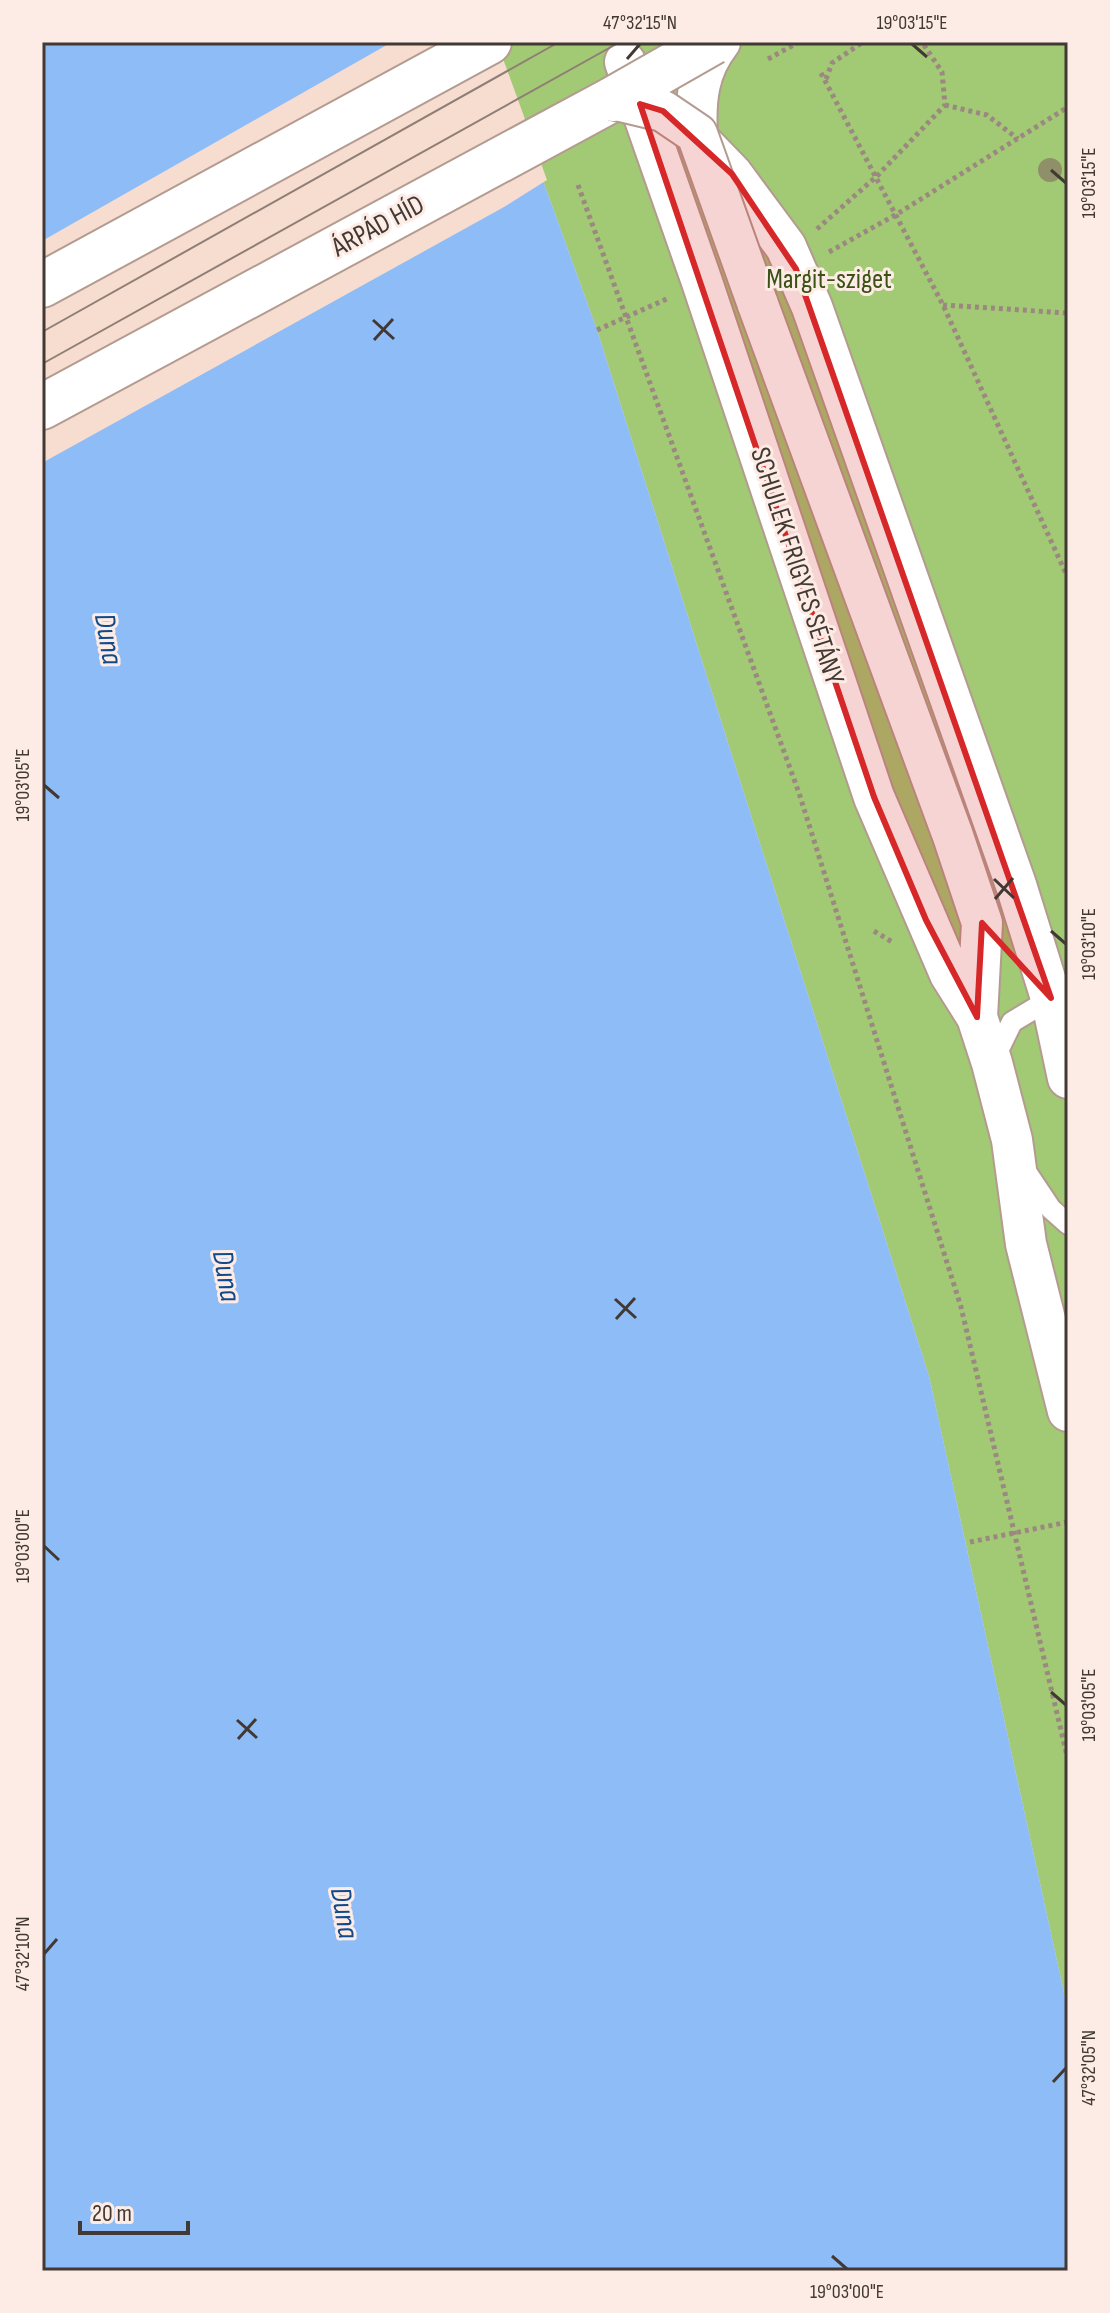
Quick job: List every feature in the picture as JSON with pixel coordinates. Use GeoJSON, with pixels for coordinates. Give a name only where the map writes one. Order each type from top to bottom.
{"type":"FeatureCollection","features":[{"type":"Feature","properties":{"kind":"main road"},"geometry":{"type":"LineString","coordinates":[[42,285],[489,42]]}},
{"type":"Feature","properties":{"kind":"main road","name":"ÁRPÁD HÍD"},"geometry":{"type":"LineString","coordinates":[[42,407],[713,42]]}},
{"type":"Feature","properties":{"kind":"street","name":"SCHULEK FRIGYES SÉTÁNY"},"geometry":{"type":"LineString","coordinates":[[720,42],[700,76],[696,106],[697,134],[982,923],[977,1017]]}},
{"type":"Feature","properties":{"kind":"street","name":"SCHULEK FRIGYES SÉTÁNY"},"geometry":{"type":"LineString","coordinates":[[1068,1078],[1059,994],[1016,885],[812,307],[801,253],[732,174],[625,62],[874,797],[950,974],[977,1017],[1012,1140],[1026,1244],[1068,1411]]}},
{"type":"Feature","properties":{"kind":"street"},"geometry":{"type":"LineString","coordinates":[[613,99],[663,111],[697,134]]}},
{"type":"Feature","properties":{"kind":"street","name":"SCHULEK FRIGYES SÉTÁNY"},"geometry":{"type":"LineString","coordinates":[[982,923],[1059,994]]}},
{"type":"Feature","properties":{"kind":"lane"},"geometry":{"type":"LineString","coordinates":[[710,176],[742,266]]}},
{"type":"Feature","properties":{"kind":"lane"},"geometry":{"type":"LineString","coordinates":[[702,282],[742,266],[801,253]]}},
{"type":"Feature","properties":{"kind":"lane"},"geometry":{"type":"LineString","coordinates":[[992,1063],[1012,1022],[1059,994]]}},
{"type":"Feature","properties":{"kind":"lane"},"geometry":{"type":"LineString","coordinates":[[1012,1140],[1028,1178],[1051,1209],[1068,1224]]}},
{"type":"Feature","properties":{"kind":"path"},"geometry":{"type":"LineString","coordinates":[[768,59],[799,42]]}},
{"type":"Feature","properties":{"kind":"path"},"geometry":{"type":"LineString","coordinates":[[826,80],[832,63],[863,42]]}},
{"type":"Feature","properties":{"kind":"path"},"geometry":{"type":"LineString","coordinates":[[801,253],[807,238],[877,176],[945,105],[942,72],[922,42]]}},
{"type":"Feature","properties":{"kind":"path"},"geometry":{"type":"LineString","coordinates":[[821,73],[943,305],[1068,578]]}},
{"type":"Feature","properties":{"kind":"path"},"geometry":{"type":"LineString","coordinates":[[945,105],[987,115],[1018,139]]}},
{"type":"Feature","properties":{"kind":"path"},"geometry":{"type":"LineString","coordinates":[[801,253],[897,214],[1068,107]]}},
{"type":"Feature","properties":{"kind":"path"},"geometry":{"type":"LineString","coordinates":[[578,185],[799,793],[961,1307],[1068,1760]]}},
{"type":"Feature","properties":{"kind":"path"},"geometry":{"type":"LineString","coordinates":[[597,330],[702,282]]}},
{"type":"Feature","properties":{"kind":"path"},"geometry":{"type":"LineString","coordinates":[[943,305],[1068,313]]}},
{"type":"Feature","properties":{"kind":"path"},"geometry":{"type":"LineString","coordinates":[[970,1542],[1068,1522]]}},
{"type":"Feature","properties":{"kind":"highlighted area"},"geometry":{"type":"Polygon","coordinates":[[[640,104],[663,111],[732,174],[796,269],[1051,998],[982,923],[977,1017],[926,920],[874,797],[640,104]]]}},
{"type":"Feature","properties":{"kind":"green space","name":"Margit-sziget"},"geometry":{"type":"Polygon","coordinates":[[[493,42],[1068,42],[1068,2011],[929,1376],[597,330],[493,42]]]}},
{"type":"Feature","properties":{"kind":"water","name":"Duna"},"geometry":{"type":"Polygon","coordinates":[[[42,42],[493,42],[597,330],[929,1376],[1068,2011],[1068,2271],[42,2271],[42,42]]]}},
{"type":"Feature","properties":{"kind":"pier"},"geometry":{"type":"Polygon","coordinates":[[[392,42],[497,42],[547,180],[504,207],[42,463],[42,241],[392,42]]]}},
{"type":"Feature","properties":{"kind":"tram line"},"geometry":{"type":"LineString","coordinates":[[42,332],[559,42]]}},
{"type":"Feature","properties":{"kind":"tram line"},"geometry":{"type":"LineString","coordinates":[[42,364],[620,42]]}}]}
